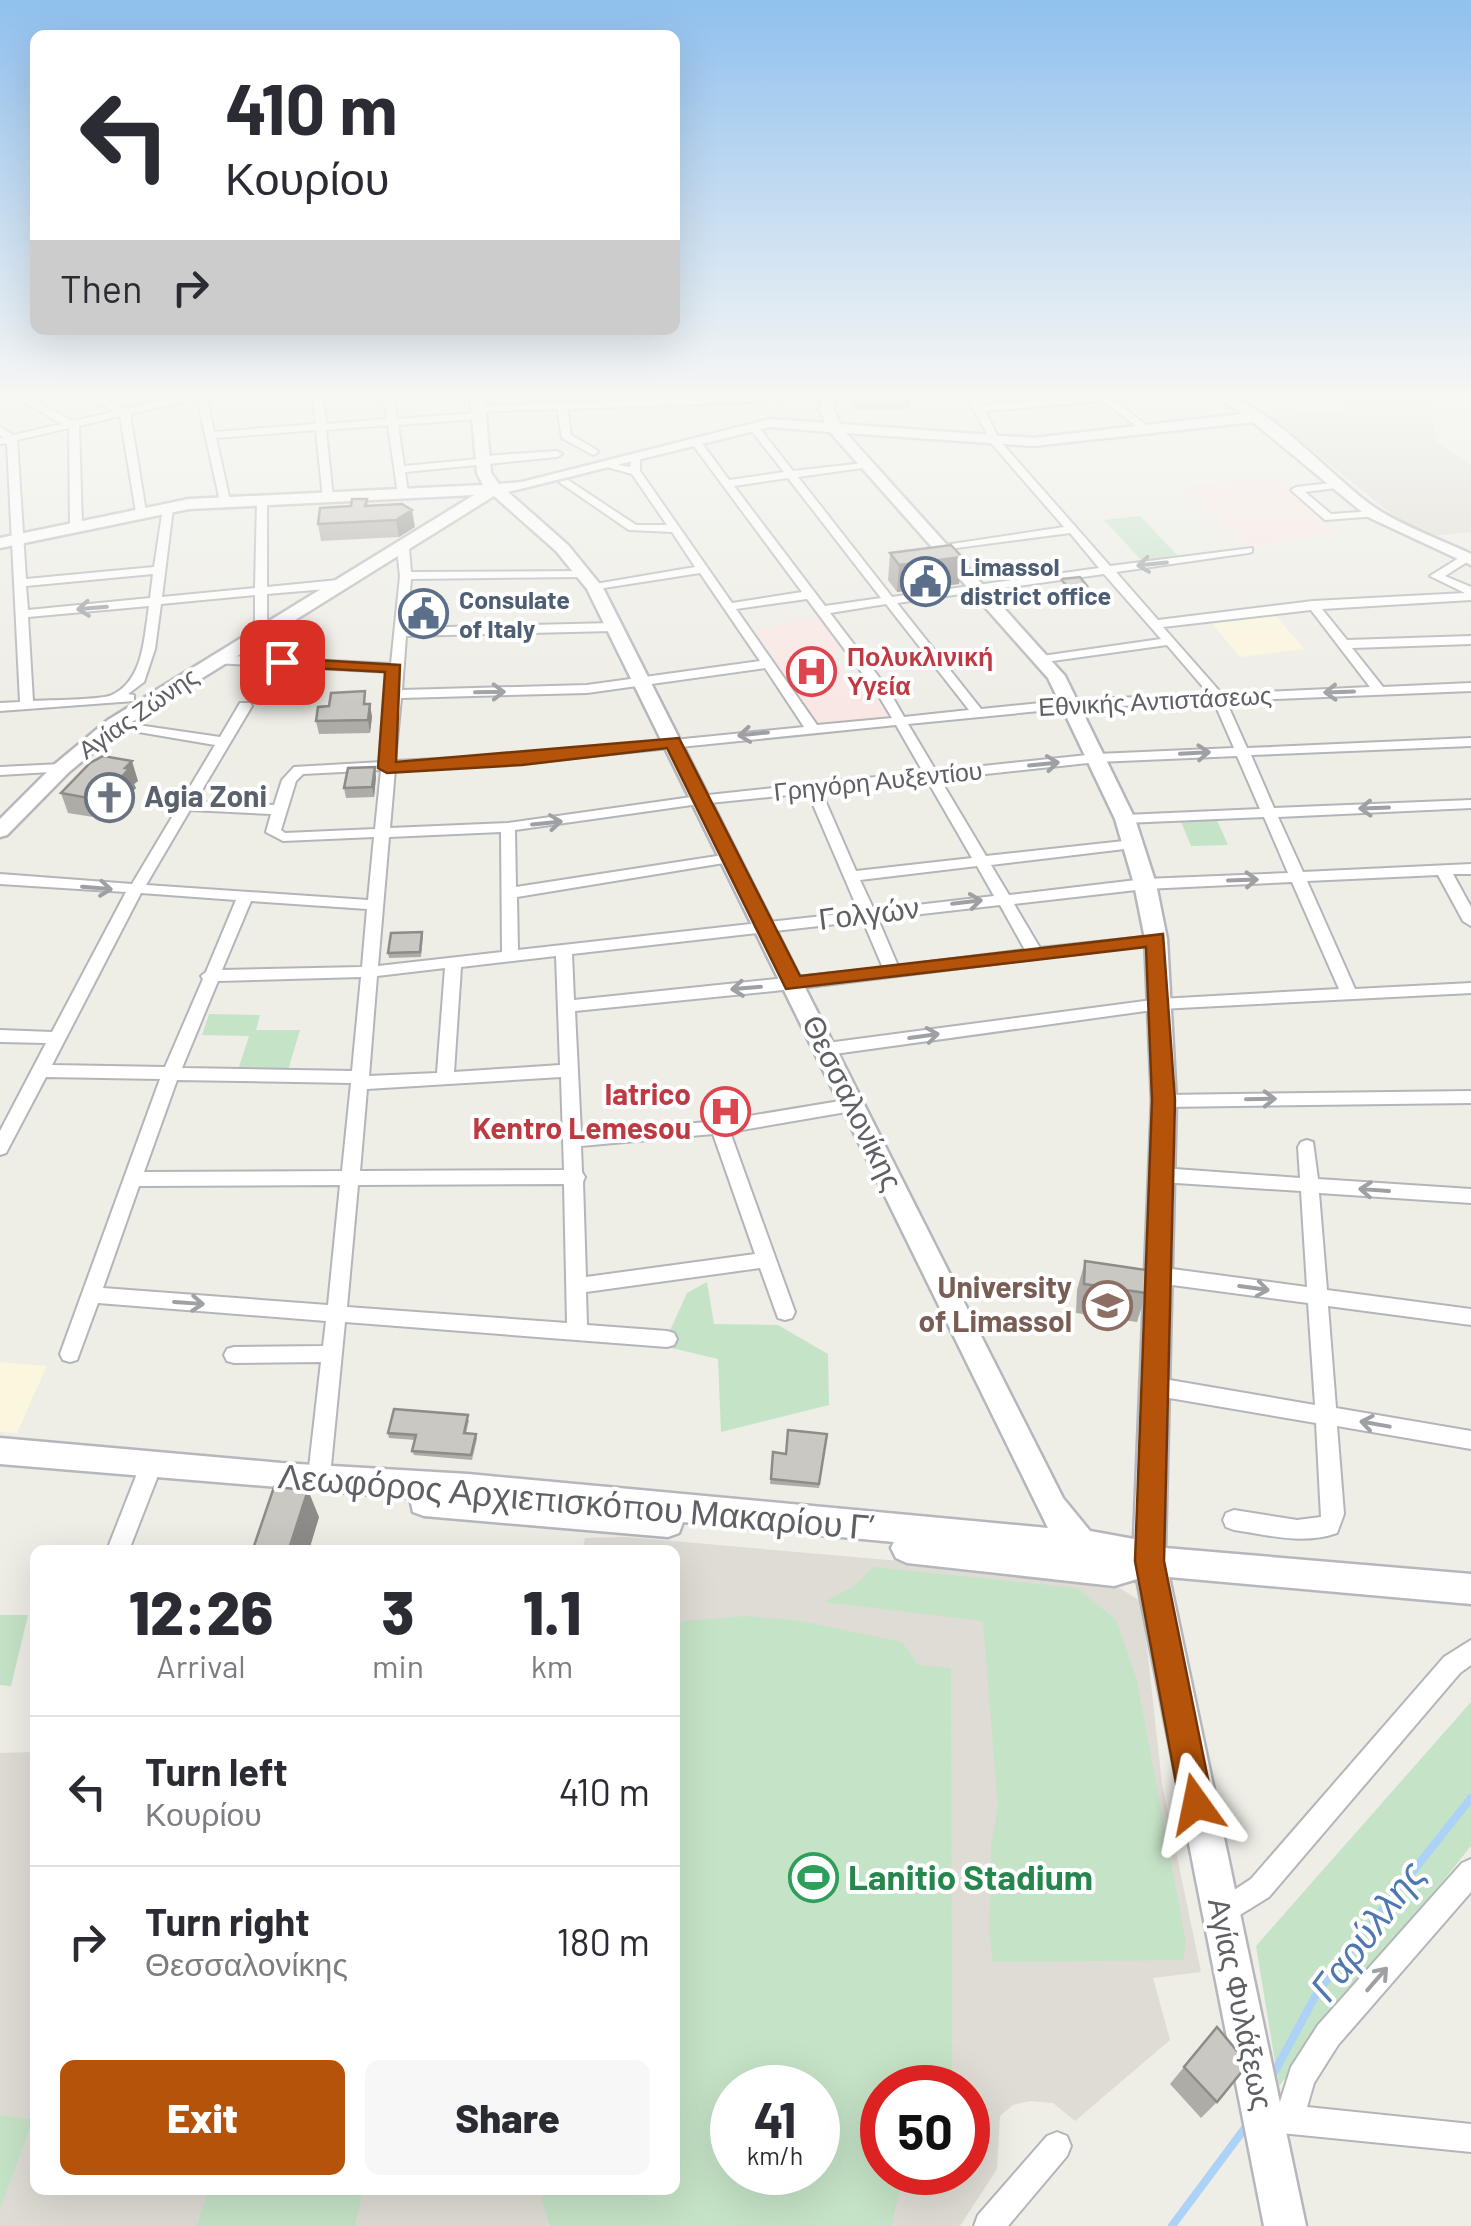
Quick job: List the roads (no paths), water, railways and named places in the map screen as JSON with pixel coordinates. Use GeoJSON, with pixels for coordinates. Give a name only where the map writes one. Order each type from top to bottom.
{"type":"FeatureCollection","features":[{"type":"Feature","properties":{"kind":"main road"},"geometry":{"type":"LineString","coordinates":[[8,542],[141,512],[224,500],[360,498]]}},
{"type":"Feature","properties":{"kind":"main road","name":"Αγίας Ζώνης"},"geometry":{"type":"LineString","coordinates":[[0,830],[62,768],[116,724],[261,630],[403,549],[465,498]]}},
{"type":"Feature","properties":{"kind":"main road"},"geometry":{"type":"LineString","coordinates":[[490,498],[492,501],[521,498]]}},
{"type":"Feature","properties":{"kind":"main road","name":"Θεσσαλονίκης"},"geometry":{"type":"LineString","coordinates":[[515,498],[589,581],[827,1049],[1052,1508],[1080,1545]]}},
{"type":"Feature","properties":{"kind":"main road","name":"Αγίας Φυλάξεως"},"geometry":{"type":"LineString","coordinates":[[900,498],[1042,660],[1070,704],[1126,819],[1146,884],[1156,939],[1164,1100],[1149,1561],[1222,1913],[1278,2120],[1284,2226]]}},
{"type":"Feature","properties":{"kind":"main road"},"geometry":{"type":"LineString","coordinates":[[1355,498],[1374,514],[1469,559]]}},
{"type":"Feature","properties":{"kind":"main road","name":"Λεωφόρος Αρχιεπισκόπου Μακαρίου Γ’"},"geometry":{"type":"LineString","coordinates":[[0,1450],[281,1477],[318,1476],[1114,1571],[1149,1561]]}},
{"type":"Feature","properties":{"kind":"main road","name":"Λεωφόρος Αρχιεπισκόπου Μακαρίου Γ’"},"geometry":{"type":"LineString","coordinates":[[0,1466],[1080,1545],[1122,1549],[1149,1561],[1471,1590]]}},
{"type":"Feature","properties":{"kind":"main road"},"geometry":{"type":"LineString","coordinates":[[1028,1542],[1040,1531],[1052,1508]]}},
{"type":"Feature","properties":{"kind":"street"},"geometry":{"type":"LineString","coordinates":[[7,498],[8,542],[21,583],[24,614],[27,704]]}},
{"type":"Feature","properties":{"kind":"street"},"geometry":{"type":"LineString","coordinates":[[75,498],[76,526]]}},
{"type":"Feature","properties":{"kind":"street"},"geometry":{"type":"LineString","coordinates":[[139,498],[141,512]]}},
{"type":"Feature","properties":{"kind":"street"},"geometry":{"type":"LineString","coordinates":[[587,498],[632,528],[675,528]]}},
{"type":"Feature","properties":{"kind":"street"},"geometry":{"type":"LineString","coordinates":[[656,498],[812,728]]}},
{"type":"Feature","properties":{"kind":"street"},"geometry":{"type":"LineString","coordinates":[[740,498],[900,720],[1035,953]]}},
{"type":"Feature","properties":{"kind":"street"},"geometry":{"type":"LineString","coordinates":[[811,498],[976,711]]}},
{"type":"Feature","properties":{"kind":"street"},"geometry":{"type":"LineString","coordinates":[[1043,498],[1110,569],[1218,697],[1349,994]]}},
{"type":"Feature","properties":{"kind":"street"},"geometry":{"type":"LineString","coordinates":[[1305,498],[1329,518],[1374,514]]}},
{"type":"Feature","properties":{"kind":"street"},"geometry":{"type":"LineString","coordinates":[[261,630],[258,592],[262,500]]}},
{"type":"Feature","properties":{"kind":"street"},"geometry":{"type":"LineString","coordinates":[[118,696],[140,678],[168,508]]}},
{"type":"Feature","properties":{"kind":"street"},"geometry":{"type":"LineString","coordinates":[[945,548],[1070,530]]}},
{"type":"Feature","properties":{"kind":"street"},"geometry":{"type":"LineString","coordinates":[[318,1476],[360,1080],[372,905],[406,576],[403,549]]}},
{"type":"Feature","properties":{"kind":"street"},"geometry":{"type":"LineString","coordinates":[[822,610],[1248,550]]}},
{"type":"Feature","properties":{"kind":"street"},"geometry":{"type":"LineString","coordinates":[[1469,559],[1436,576],[1471,594]]}},
{"type":"Feature","properties":{"kind":"street"},"geometry":{"type":"LineString","coordinates":[[406,576],[589,581],[703,569]]}},
{"type":"Feature","properties":{"kind":"street"},"geometry":{"type":"LineString","coordinates":[[21,583],[158,570]]}},
{"type":"Feature","properties":{"kind":"street"},"geometry":{"type":"LineString","coordinates":[[24,614],[338,584]]}},
{"type":"Feature","properties":{"kind":"street"},"geometry":{"type":"LineString","coordinates":[[729,607],[809,594]]}},
{"type":"Feature","properties":{"kind":"street"},"geometry":{"type":"LineString","coordinates":[[1157,624],[1314,605],[1471,594]]}},
{"type":"Feature","properties":{"kind":"street"},"geometry":{"type":"LineString","coordinates":[[1314,605],[1379,690]]}},
{"type":"Feature","properties":{"kind":"street"},"geometry":{"type":"LineString","coordinates":[[400,632],[613,627]]}},
{"type":"Feature","properties":{"kind":"street"},"geometry":{"type":"LineString","coordinates":[[1347,644],[1471,640]]}},
{"type":"Feature","properties":{"kind":"street"},"geometry":{"type":"LineString","coordinates":[[1042,660],[1172,641]]}},
{"type":"Feature","properties":{"kind":"street"},"geometry":{"type":"LineString","coordinates":[[214,659],[394,668]]}},
{"type":"Feature","properties":{"kind":"street"},"geometry":{"type":"LineString","coordinates":[[393,694],[643,684],[768,664]]}},
{"type":"Feature","properties":{"kind":"street"},"geometry":{"type":"LineString","coordinates":[[140,678],[163,692]]}},
{"type":"Feature","properties":{"kind":"street","name":"Εθνικής Αντιστάσεως"},"geometry":{"type":"LineString","coordinates":[[280,810],[289,780],[302,770],[522,759],[1070,704],[1379,690],[1468,691]]}},
{"type":"Feature","properties":{"kind":"street"},"geometry":{"type":"LineString","coordinates":[[0,706],[118,696],[143,706]]}},
{"type":"Feature","properties":{"kind":"street"},"geometry":{"type":"LineString","coordinates":[[0,1148],[54,1038],[134,892],[246,706]]}},
{"type":"Feature","properties":{"kind":"street"},"geometry":{"type":"LineString","coordinates":[[116,724],[222,742]]}},
{"type":"Feature","properties":{"kind":"street","name":"Γρηγόρη Αυξεντίου"},"geometry":{"type":"LineString","coordinates":[[280,810],[273,835],[380,836],[508,828],[700,800],[1097,758],[1471,742]]}},
{"type":"Feature","properties":{"kind":"street"},"geometry":{"type":"LineString","coordinates":[[0,771],[62,768]]}},
{"type":"Feature","properties":{"kind":"street"},"geometry":{"type":"LineString","coordinates":[[812,787],[892,968]]}},
{"type":"Feature","properties":{"kind":"street"},"geometry":{"type":"LineString","coordinates":[[1126,819],[1471,804]]}},
{"type":"Feature","properties":{"kind":"street"},"geometry":{"type":"LineString","coordinates":[[187,806],[280,810]]}},
{"type":"Feature","properties":{"kind":"street"},"geometry":{"type":"LineString","coordinates":[[508,828],[510,956]]}},
{"type":"Feature","properties":{"kind":"street"},"geometry":{"type":"LineString","coordinates":[[852,876],[1133,844]]}},
{"type":"Feature","properties":{"kind":"street"},"geometry":{"type":"LineString","coordinates":[[511,893],[730,858]]}},
{"type":"Feature","properties":{"kind":"street","name":"Γολγών"},"geometry":{"type":"LineString","coordinates":[[209,976],[368,972],[1146,884],[1471,869]]}},
{"type":"Feature","properties":{"kind":"street"},"geometry":{"type":"LineString","coordinates":[[1443,870],[1471,922]]}},
{"type":"Feature","properties":{"kind":"street"},"geometry":{"type":"LineString","coordinates":[[0,879],[134,892],[372,905]]}},
{"type":"Feature","properties":{"kind":"street"},"geometry":{"type":"LineString","coordinates":[[70,1354],[170,1075],[245,898]]}},
{"type":"Feature","properties":{"kind":"street"},"geometry":{"type":"LineString","coordinates":[[565,1006],[794,984],[892,968],[1156,939]]}},
{"type":"Feature","properties":{"kind":"street"},"geometry":{"type":"LineString","coordinates":[[564,950],[566,1071],[576,1178],[577,1332]]}},
{"type":"Feature","properties":{"kind":"street"},"geometry":{"type":"LineString","coordinates":[[445,1076],[453,962]]}},
{"type":"Feature","properties":{"kind":"street"},"geometry":{"type":"LineString","coordinates":[[827,1049],[1160,1004],[1471,988]]}},
{"type":"Feature","properties":{"kind":"street"},"geometry":{"type":"LineString","coordinates":[[0,1036],[54,1038]]}},
{"type":"Feature","properties":{"kind":"street"},"geometry":{"type":"LineString","coordinates":[[40,1071],[360,1080],[566,1071]]}},
{"type":"Feature","properties":{"kind":"street"},"geometry":{"type":"LineString","coordinates":[[1164,1100],[1471,1096]]}},
{"type":"Feature","properties":{"kind":"street"},"geometry":{"type":"LineString","coordinates":[[574,1140],[719,1127],[852,1105]]}},
{"type":"Feature","properties":{"kind":"street"},"geometry":{"type":"LineString","coordinates":[[719,1127],[785,1312]]}},
{"type":"Feature","properties":{"kind":"street"},"geometry":{"type":"LineString","coordinates":[[1234,1520],[1297,1530],[1329,1526],[1333,1514],[1307,1147]]}},
{"type":"Feature","properties":{"kind":"street"},"geometry":{"type":"LineString","coordinates":[[132,1180],[350,1176],[576,1178]]}},
{"type":"Feature","properties":{"kind":"street"},"geometry":{"type":"LineString","coordinates":[[1161,1176],[1471,1196]]}},
{"type":"Feature","properties":{"kind":"street"},"geometry":{"type":"LineString","coordinates":[[577,1286],[766,1260]]}},
{"type":"Feature","properties":{"kind":"street"},"geometry":{"type":"LineString","coordinates":[[1157,1275],[1471,1317]]}},
{"type":"Feature","properties":{"kind":"street"},"geometry":{"type":"LineString","coordinates":[[92,1296],[667,1338]]}},
{"type":"Feature","properties":{"kind":"street"},"geometry":{"type":"LineString","coordinates":[[234,1355],[333,1354]]}},
{"type":"Feature","properties":{"kind":"street"},"geometry":{"type":"LineString","coordinates":[[1152,1386],[1471,1440]]}},
{"type":"Feature","properties":{"kind":"street"},"geometry":{"type":"LineString","coordinates":[[120,1545],[146,1478]]}},
{"type":"Feature","properties":{"kind":"street"},"geometry":{"type":"LineString","coordinates":[[1222,1913],[1260,1888],[1452,1665],[1471,1650]]}},
{"type":"Feature","properties":{"kind":"street"},"geometry":{"type":"LineString","coordinates":[[1471,1872],[1328,2036],[1300,2077],[1278,2120],[1471,2138]]}},
{"type":"Feature","properties":{"kind":"street"},"geometry":{"type":"LineString","coordinates":[[990,2226],[1058,2146]]}},
{"type":"Feature","properties":{"kind":"waterway","name":"Γαρύλλης"},"geometry":{"type":"LineString","coordinates":[[1275,2071],[1318,1991],[1471,1798]]}},
{"type":"Feature","properties":{"kind":"waterway","name":"Γαρύλλης"},"geometry":{"type":"LineString","coordinates":[[1172,2226],[1245,2128]]}},
{"type":"Feature","properties":{"kind":"place","name":"Limassol district office"},"geometry":{"type":"Point","coordinates":[925,581]}},
{"type":"Feature","properties":{"kind":"place","name":"Consulate of Italy"},"geometry":{"type":"Point","coordinates":[424,614]}},
{"type":"Feature","properties":{"kind":"place","name":"Πολυκλινική Υγεία"},"geometry":{"type":"Point","coordinates":[812,671]}},
{"type":"Feature","properties":{"kind":"place","name":"Agia Zoni"},"geometry":{"type":"Point","coordinates":[109,797]}},
{"type":"Feature","properties":{"kind":"place","name":"Iatrico Kentro Lemesou"},"geometry":{"type":"Point","coordinates":[726,1112]}},
{"type":"Feature","properties":{"kind":"place","name":"University of Limassol"},"geometry":{"type":"Point","coordinates":[1107,1305]}},
{"type":"Feature","properties":{"kind":"place","name":"Lanitio Stadium"},"geometry":{"type":"Point","coordinates":[813,1878]}}]}
